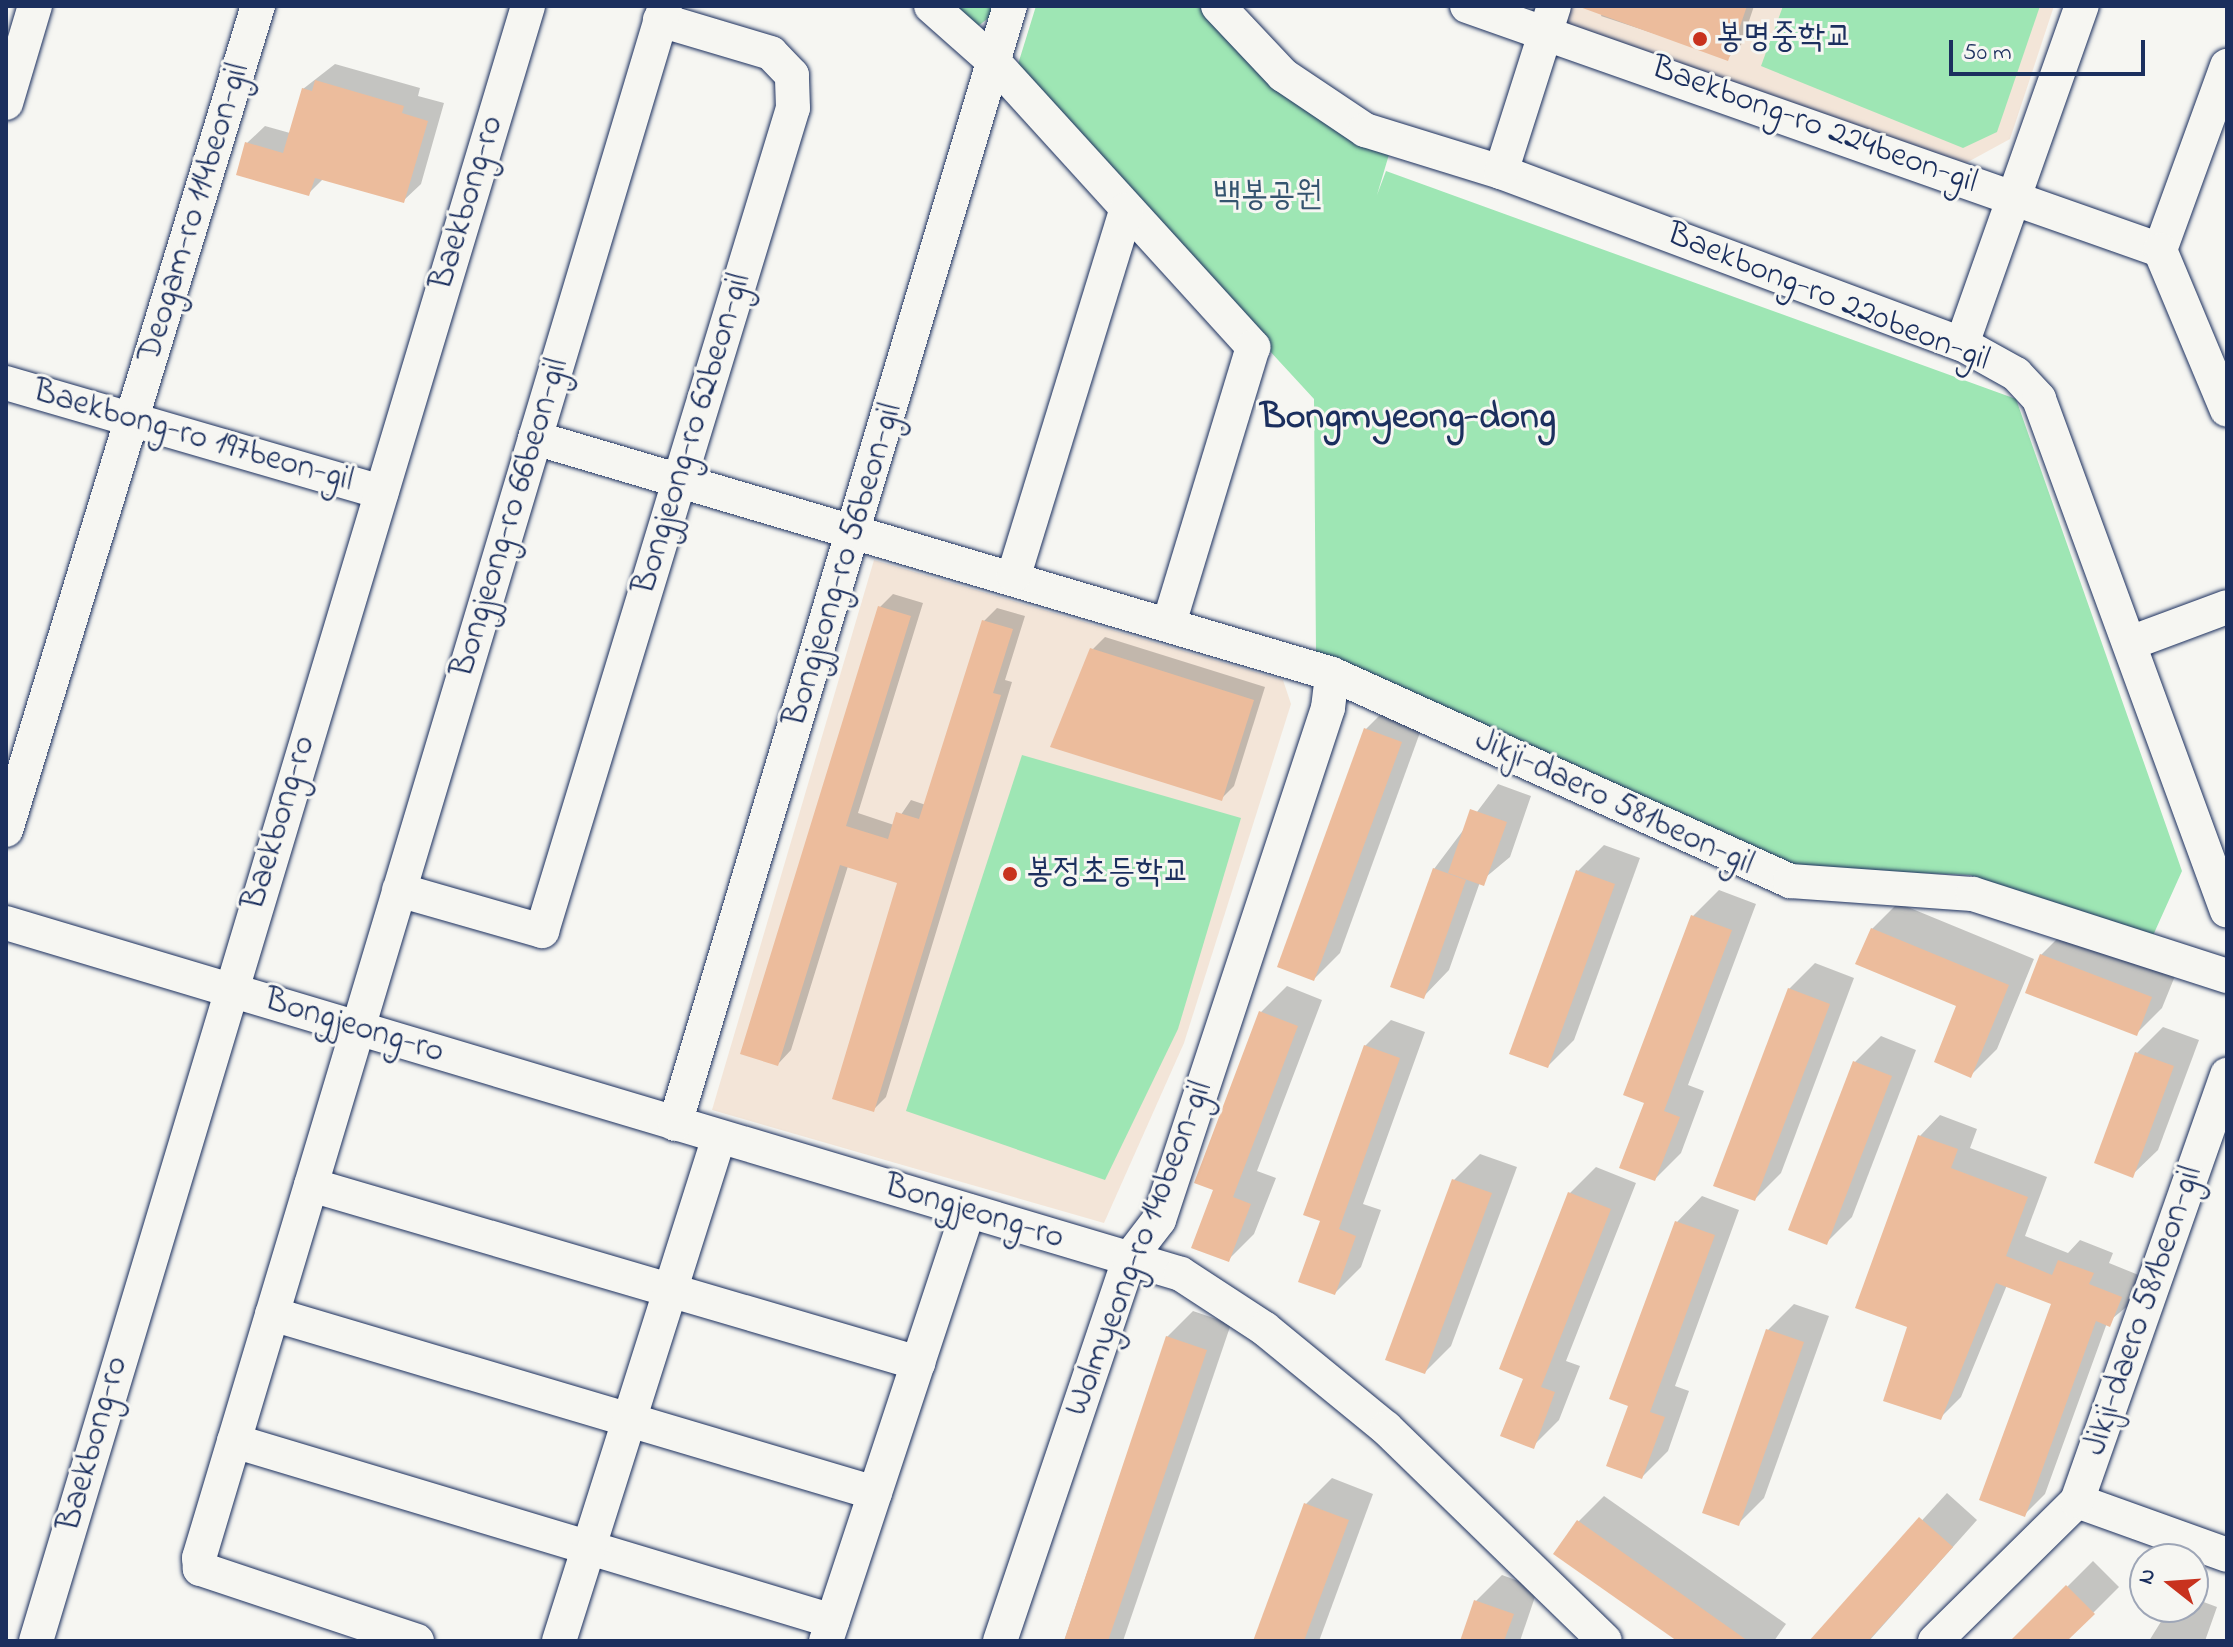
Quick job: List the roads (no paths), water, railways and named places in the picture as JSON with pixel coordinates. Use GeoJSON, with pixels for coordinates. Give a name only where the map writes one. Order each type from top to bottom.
{"type":"FeatureCollection","features":[{"type":"Feature","properties":{"kind":"street"},"geometry":{"type":"LineString","coordinates":[[6,103],[35,6]]}},
{"type":"Feature","properties":{"kind":"street","name":"Deogam-ro 114beon-gil"},"geometry":{"type":"LineString","coordinates":[[6,830],[258,6]]}},
{"type":"Feature","properties":{"kind":"street","name":"Baekbong-ro"},"geometry":{"type":"LineString","coordinates":[[36,1641],[229,989],[528,6]]}},
{"type":"Feature","properties":{"kind":"street"},"geometry":{"type":"LineString","coordinates":[[931,6],[993,61],[1253,347],[1169,624]]}},
{"type":"Feature","properties":{"kind":"street","name":"Bongjeong-ro 56beon-gil"},"geometry":{"type":"LineString","coordinates":[[675,1124],[1010,6]]}},
{"type":"Feature","properties":{"kind":"street","name":"Baekbong-ro 220beon-gil"},"geometry":{"type":"LineString","coordinates":[[1218,6],[1283,75],[1365,130],[1501,172],[1962,344],[2016,374],[2039,399],[2133,642],[2227,911]]}},
{"type":"Feature","properties":{"kind":"street","name":"Baekbong-ro 224beon-gil"},"geometry":{"type":"LineString","coordinates":[[1467,6],[1549,18],[2014,198],[2160,250]]}},
{"type":"Feature","properties":{"kind":"street"},"geometry":{"type":"LineString","coordinates":[[1962,344],[2082,6]]}},
{"type":"Feature","properties":{"kind":"street","name":"Bongjeong-ro 66beon-gil"},"geometry":{"type":"LineString","coordinates":[[417,1641],[200,1569],[234,1441],[662,13]]}},
{"type":"Feature","properties":{"kind":"street","name":"Bongjeong-ro 62beon-gil"},"geometry":{"type":"LineString","coordinates":[[399,890],[542,931],[679,478],[793,97],[792,75],[771,53],[662,13]]}},
{"type":"Feature","properties":{"kind":"street"},"geometry":{"type":"LineString","coordinates":[[1501,172],[1549,18]]}},
{"type":"Feature","properties":{"kind":"street"},"geometry":{"type":"LineString","coordinates":[[2227,66],[2160,250],[2227,410]]}},
{"type":"Feature","properties":{"kind":"street"},"geometry":{"type":"LineString","coordinates":[[1014,575],[1126,210]]}},
{"type":"Feature","properties":{"kind":"street","name":"Baekbong-ro 197beon-gil"},"geometry":{"type":"LineString","coordinates":[[6,383],[381,492]]}},
{"type":"Feature","properties":{"kind":"street","name":"Jikji-daero 581beon-gil"},"geometry":{"type":"LineString","coordinates":[[535,438],[856,527],[1332,674],[1790,881],[1973,894],[2227,976]]}},
{"type":"Feature","properties":{"kind":"street"},"geometry":{"type":"LineString","coordinates":[[2133,642],[2227,607]]}},
{"type":"Feature","properties":{"kind":"street","name":"Wolmyeong-ro 140beon-gil"},"geometry":{"type":"LineString","coordinates":[[1000,1641],[1129,1259],[1159,1220],[1328,708],[1332,674]]}},
{"type":"Feature","properties":{"kind":"street","name":"Bongjeong-ro"},"geometry":{"type":"LineString","coordinates":[[6,923],[1181,1274],[1265,1329],[1386,1428],[1605,1641]]}},
{"type":"Feature","properties":{"kind":"street","name":"Jikji-daero 581beon-gil"},"geometry":{"type":"LineString","coordinates":[[2077,1501],[2227,1075]]}},
{"type":"Feature","properties":{"kind":"street"},"geometry":{"type":"LineString","coordinates":[[559,1641],[719,1137]]}},
{"type":"Feature","properties":{"kind":"street"},"geometry":{"type":"LineString","coordinates":[[311,1185],[918,1363]]}},
{"type":"Feature","properties":{"kind":"street"},"geometry":{"type":"LineString","coordinates":[[234,1441],[729,1588],[829,1631],[968,1211]]}},
{"type":"Feature","properties":{"kind":"street"},"geometry":{"type":"LineString","coordinates":[[272,1314],[875,1493]]}},
{"type":"Feature","properties":{"kind":"street"},"geometry":{"type":"LineString","coordinates":[[1935,1641],[2077,1501],[2227,1555]]}},
{"type":"Feature","properties":{"kind":"place","name":"봉명중학교"},"geometry":{"type":"Point","coordinates":[1700,39]}},
{"type":"Feature","properties":{"kind":"place","name":"봉정초등학교"},"geometry":{"type":"Point","coordinates":[1010,874]}},
{"type":"Feature","properties":{"kind":"district","name":"Bongmyeong-dong"},"geometry":{"type":"Point","coordinates":[1408,419]}},
{"type":"Feature","properties":{"kind":"park label","name":"백봉공원"},"geometry":{"type":"Point","coordinates":[1268,197]}}]}
